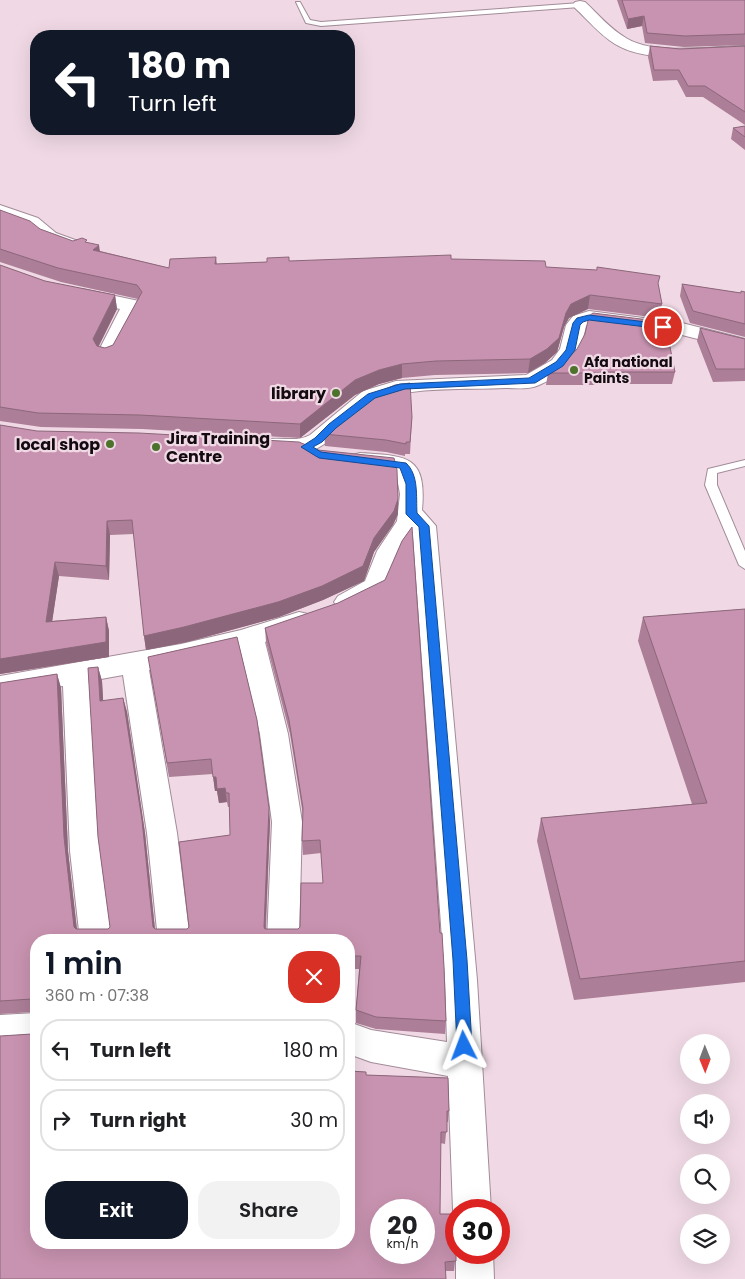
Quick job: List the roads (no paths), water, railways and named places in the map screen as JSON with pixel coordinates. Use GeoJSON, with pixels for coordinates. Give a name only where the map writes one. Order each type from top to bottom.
{"type":"FeatureCollection","features":[{"type":"Feature","properties":{"kind":"street"},"geometry":{"type":"LineString","coordinates":[[577,3],[622,42],[632,47],[655,52],[745,50]]}},
{"type":"Feature","properties":{"kind":"street"},"geometry":{"type":"LineString","coordinates":[[0,210],[32,222],[50,237],[76,247]]}},
{"type":"Feature","properties":{"kind":"street"},"geometry":{"type":"LineString","coordinates":[[64,291],[132,305],[107,354]]}},
{"type":"Feature","properties":{"kind":"street"},"geometry":{"type":"LineString","coordinates":[[305,447],[318,440],[332,426],[371,396],[404,386],[531,381],[559,364],[570,350],[576,325],[580,320],[589,317],[682,329],[745,345]]}},
{"type":"Feature","properties":{"kind":"street"},"geometry":{"type":"LineString","coordinates":[[0,686],[135,664],[201,650],[284,627],[340,605],[375,587],[388,553],[406,528],[412,514],[411,484],[406,468],[403,465],[319,455],[305,447],[254,444]]}},
{"type":"Feature","properties":{"kind":"street"},"geometry":{"type":"LineString","coordinates":[[412,514],[424,526],[460,960],[471,1199]]}},
{"type":"Feature","properties":{"kind":"street"},"geometry":{"type":"LineString","coordinates":[[250,636],[274,734],[287,822],[283,934]]}},
{"type":"Feature","properties":{"kind":"street"},"geometry":{"type":"LineString","coordinates":[[135,664],[162,833],[173,934]]}},
{"type":"Feature","properties":{"kind":"street"},"geometry":{"type":"LineString","coordinates":[[76,674],[85,851],[95,934]]}},
{"type":"Feature","properties":{"kind":"street"},"geometry":{"type":"LineString","coordinates":[[0,1031],[30,1029]]}},
{"type":"Feature","properties":{"kind":"street"},"geometry":{"type":"LineString","coordinates":[[355,1040],[371,1046],[465,1062]]}},
{"type":"Feature","properties":{"kind":"street"},"geometry":{"type":"LineString","coordinates":[[474,1264],[475,1279]]}},
{"type":"Feature","properties":{"kind":"lane"},"geometry":{"type":"LineString","coordinates":[[298,3],[308,22],[321,24],[577,3]]}},
{"type":"Feature","properties":{"kind":"lane"},"geometry":{"type":"LineString","coordinates":[[745,463],[712,471],[711,485],[745,565]]}},
{"type":"Feature","properties":{"kind":"place","name":"Afa national Paints"},"geometry":{"type":"Point","coordinates":[574,370]}},
{"type":"Feature","properties":{"kind":"place","name":"library"},"geometry":{"type":"Point","coordinates":[336,393]}},
{"type":"Feature","properties":{"kind":"place","name":"local shop"},"geometry":{"type":"Point","coordinates":[110,444]}},
{"type":"Feature","properties":{"kind":"place","name":"Jira Training Centre"},"geometry":{"type":"Point","coordinates":[156,447]}}]}
